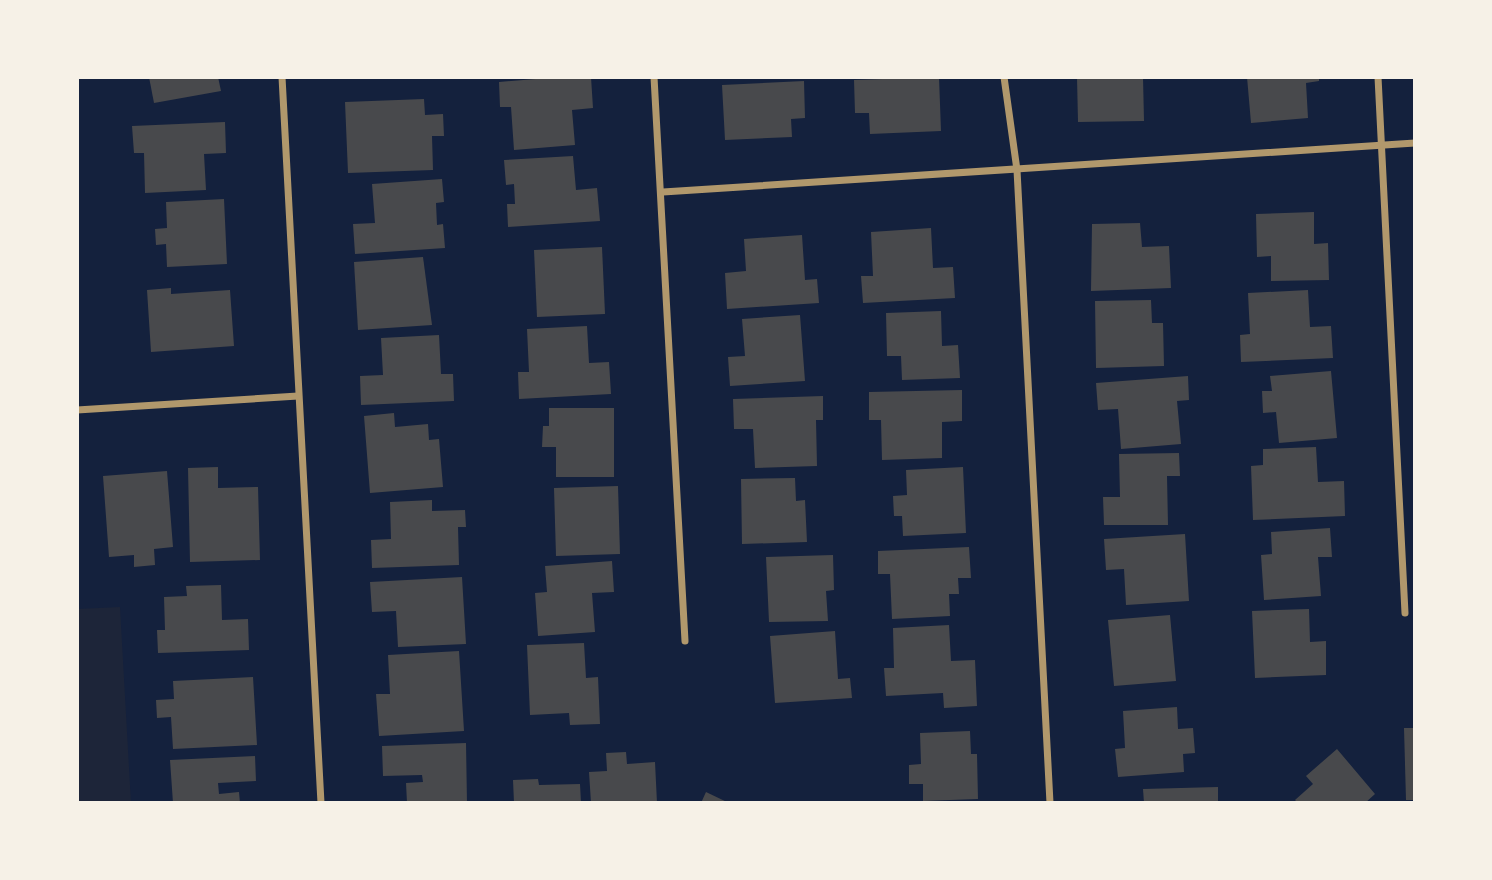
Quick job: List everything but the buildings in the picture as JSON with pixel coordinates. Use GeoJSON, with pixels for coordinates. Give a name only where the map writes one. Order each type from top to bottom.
{"type":"FeatureCollection","features":[{"type":"Feature","properties":{"kind":"street"},"geometry":{"type":"LineString","coordinates":[[282,77],[321,803]]}},
{"type":"Feature","properties":{"kind":"street"},"geometry":{"type":"LineString","coordinates":[[654,77],[663,192],[685,641]]}},
{"type":"Feature","properties":{"kind":"street"},"geometry":{"type":"LineString","coordinates":[[1004,77],[1017,170],[1050,803]]}},
{"type":"Feature","properties":{"kind":"street"},"geometry":{"type":"LineString","coordinates":[[1378,77],[1405,613]]}},
{"type":"Feature","properties":{"kind":"street"},"geometry":{"type":"LineString","coordinates":[[663,192],[1415,143]]}},
{"type":"Feature","properties":{"kind":"street"},"geometry":{"type":"LineString","coordinates":[[77,410],[298,396]]}},
{"type":"Feature","properties":{"kind":"shaded area"},"geometry":{"type":"Polygon","coordinates":[[[120,607],[131,803],[77,803],[77,609],[120,607]]]}}]}
